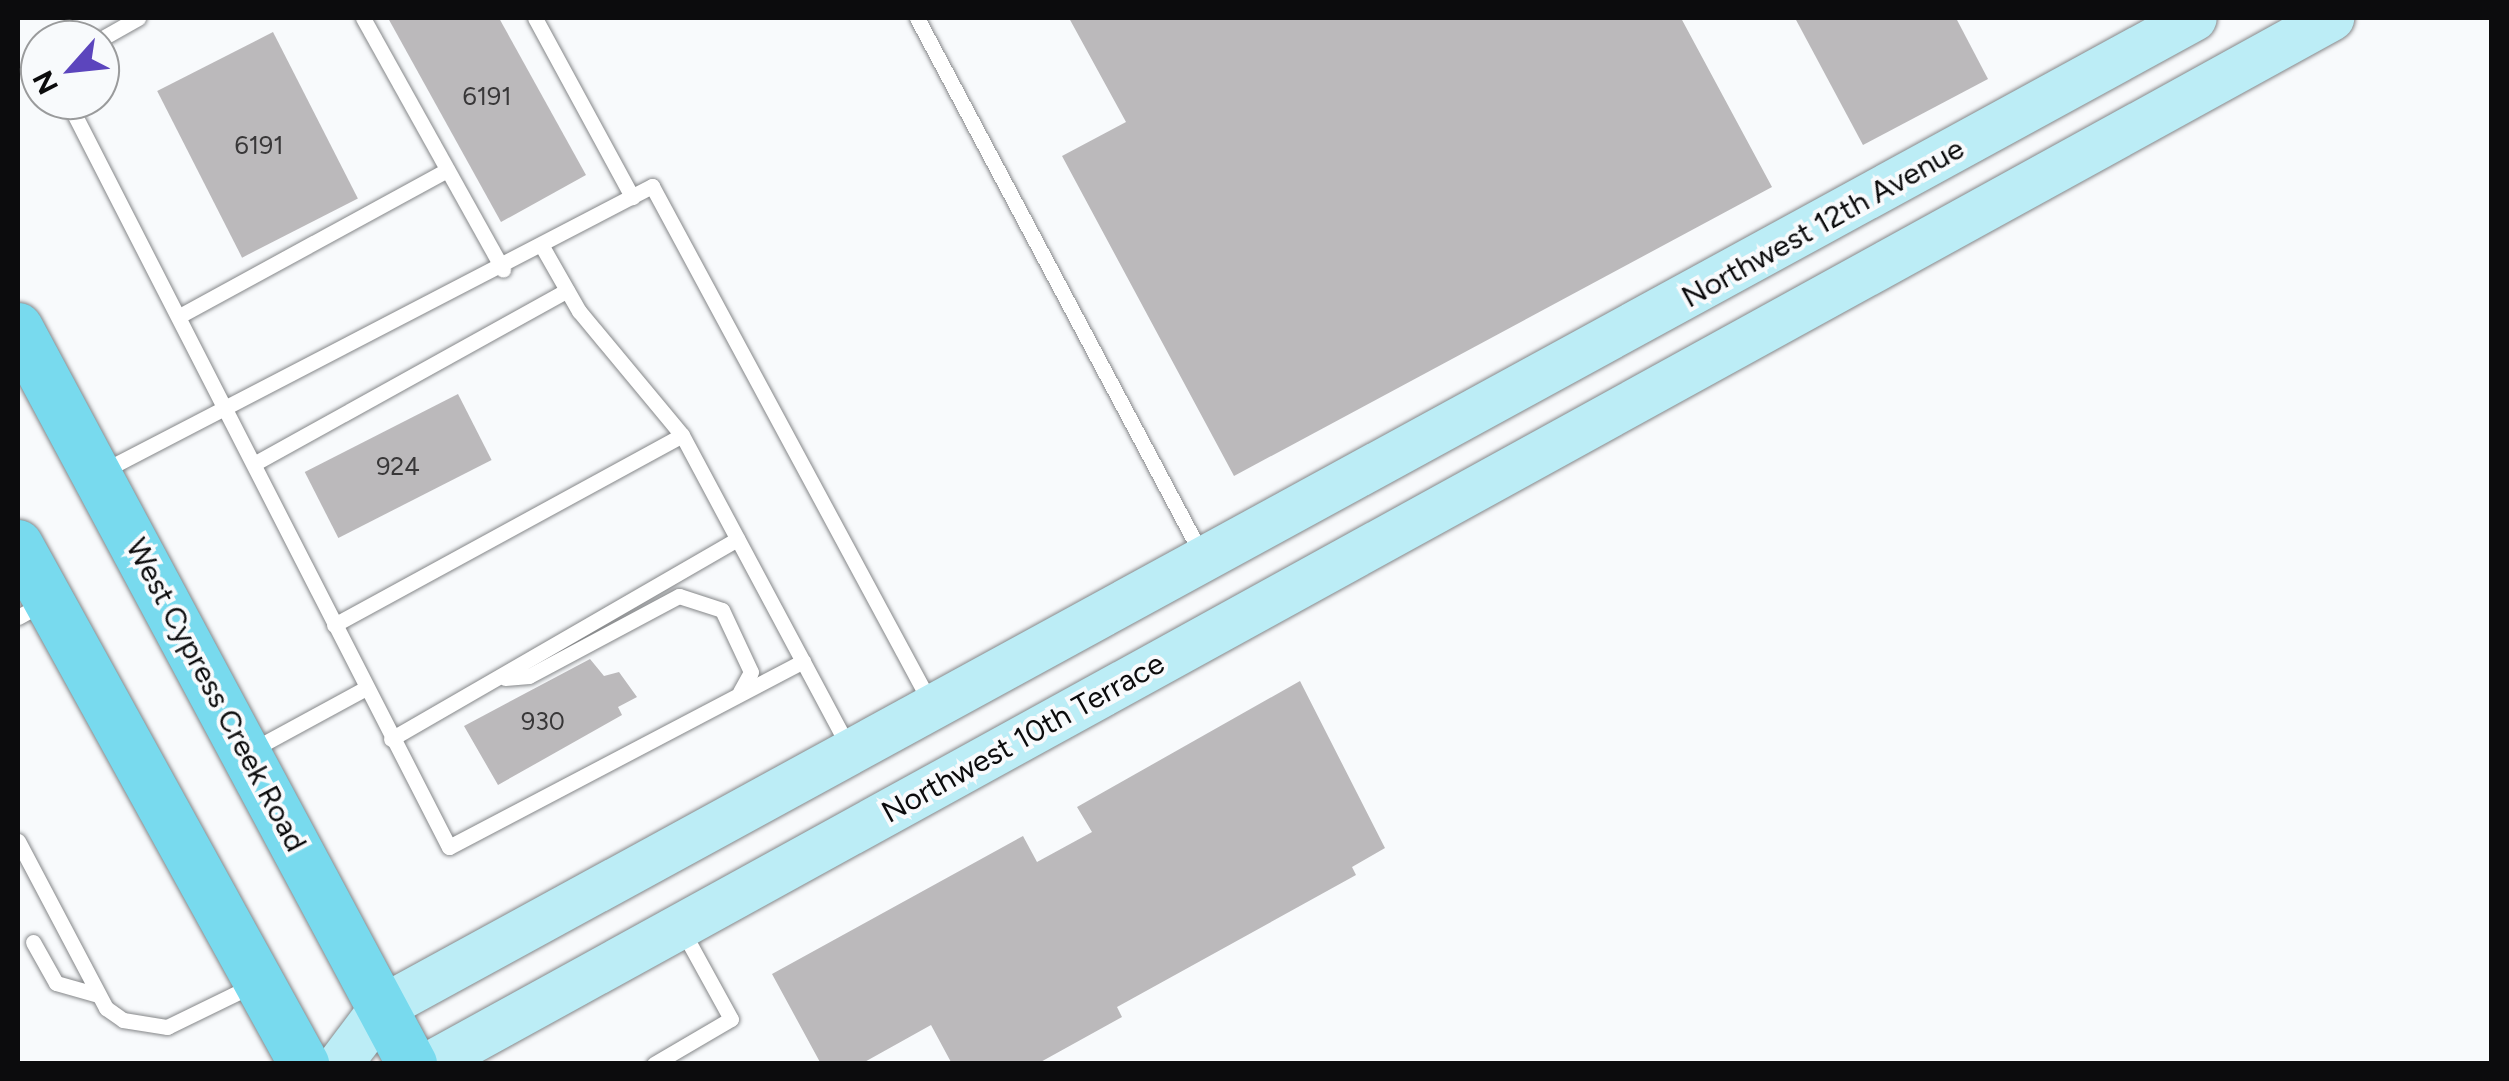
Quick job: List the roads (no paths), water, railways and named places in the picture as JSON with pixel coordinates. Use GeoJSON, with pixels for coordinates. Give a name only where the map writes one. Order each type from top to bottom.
{"type":"FeatureCollection","features":[{"type":"Feature","properties":{"kind":"main road","name":"West Cypress Creek Road"},"geometry":{"type":"LineString","coordinates":[[18,328],[412,1064]]}},
{"type":"Feature","properties":{"kind":"main road"},"geometry":{"type":"LineString","coordinates":[[18,544],[33,608],[260,982],[304,1064]]}},
{"type":"Feature","properties":{"kind":"street","name":"Northwest 12th Avenue"},"geometry":{"type":"LineString","coordinates":[[1256,534],[2194,18]]}},
{"type":"Feature","properties":{"kind":"street","name":"Northwest 10th Terrace"},"geometry":{"type":"LineString","coordinates":[[429,1064],[2331,18]]}},
{"type":"Feature","properties":{"kind":"street"},"geometry":{"type":"LineString","coordinates":[[339,1064],[382,1007],[1256,534],[1290,592]]}},
{"type":"Feature","properties":{"kind":"lane"},"geometry":{"type":"LineString","coordinates":[[364,18],[503,270]]}},
{"type":"Feature","properties":{"kind":"lane"},"geometry":{"type":"LineString","coordinates":[[536,18],[632,197]]}},
{"type":"Feature","properties":{"kind":"lane"},"geometry":{"type":"LineString","coordinates":[[916,18],[1206,562]]}},
{"type":"Feature","properties":{"kind":"lane"},"geometry":{"type":"LineString","coordinates":[[79,120],[259,461],[364,689],[449,847],[803,661]]}},
{"type":"Feature","properties":{"kind":"lane"},"geometry":{"type":"LineString","coordinates":[[183,314],[447,170]]}},
{"type":"Feature","properties":{"kind":"lane"},"geometry":{"type":"LineString","coordinates":[[98,474],[228,404],[503,270],[652,186],[933,709]]}},
{"type":"Feature","properties":{"kind":"lane"},"geometry":{"type":"LineString","coordinates":[[542,248],[566,290],[682,435],[852,753]]}},
{"type":"Feature","properties":{"kind":"lane"},"geometry":{"type":"LineString","coordinates":[[259,461],[566,290]]}},
{"type":"Feature","properties":{"kind":"lane"},"geometry":{"type":"LineString","coordinates":[[334,624],[682,435]]}},
{"type":"Feature","properties":{"kind":"lane"},"geometry":{"type":"LineString","coordinates":[[391,739],[505,678],[522,657],[737,539]]}},
{"type":"Feature","properties":{"kind":"lane"},"geometry":{"type":"LineString","coordinates":[[505,678],[529,676],[679,596],[722,610],[752,672],[738,695]]}},
{"type":"Feature","properties":{"kind":"lane"},"geometry":{"type":"LineString","coordinates":[[246,752],[364,689]]}},
{"type":"Feature","properties":{"kind":"lane"},"geometry":{"type":"LineString","coordinates":[[18,840],[106,1008],[148,1029],[260,982]]}},
{"type":"Feature","properties":{"kind":"lane"},"geometry":{"type":"LineString","coordinates":[[654,1064],[731,1019],[680,926]]}},
{"type":"Feature","properties":{"kind":"lane"},"geometry":{"type":"LineString","coordinates":[[33,942],[56,983],[98,995]]}}]}
